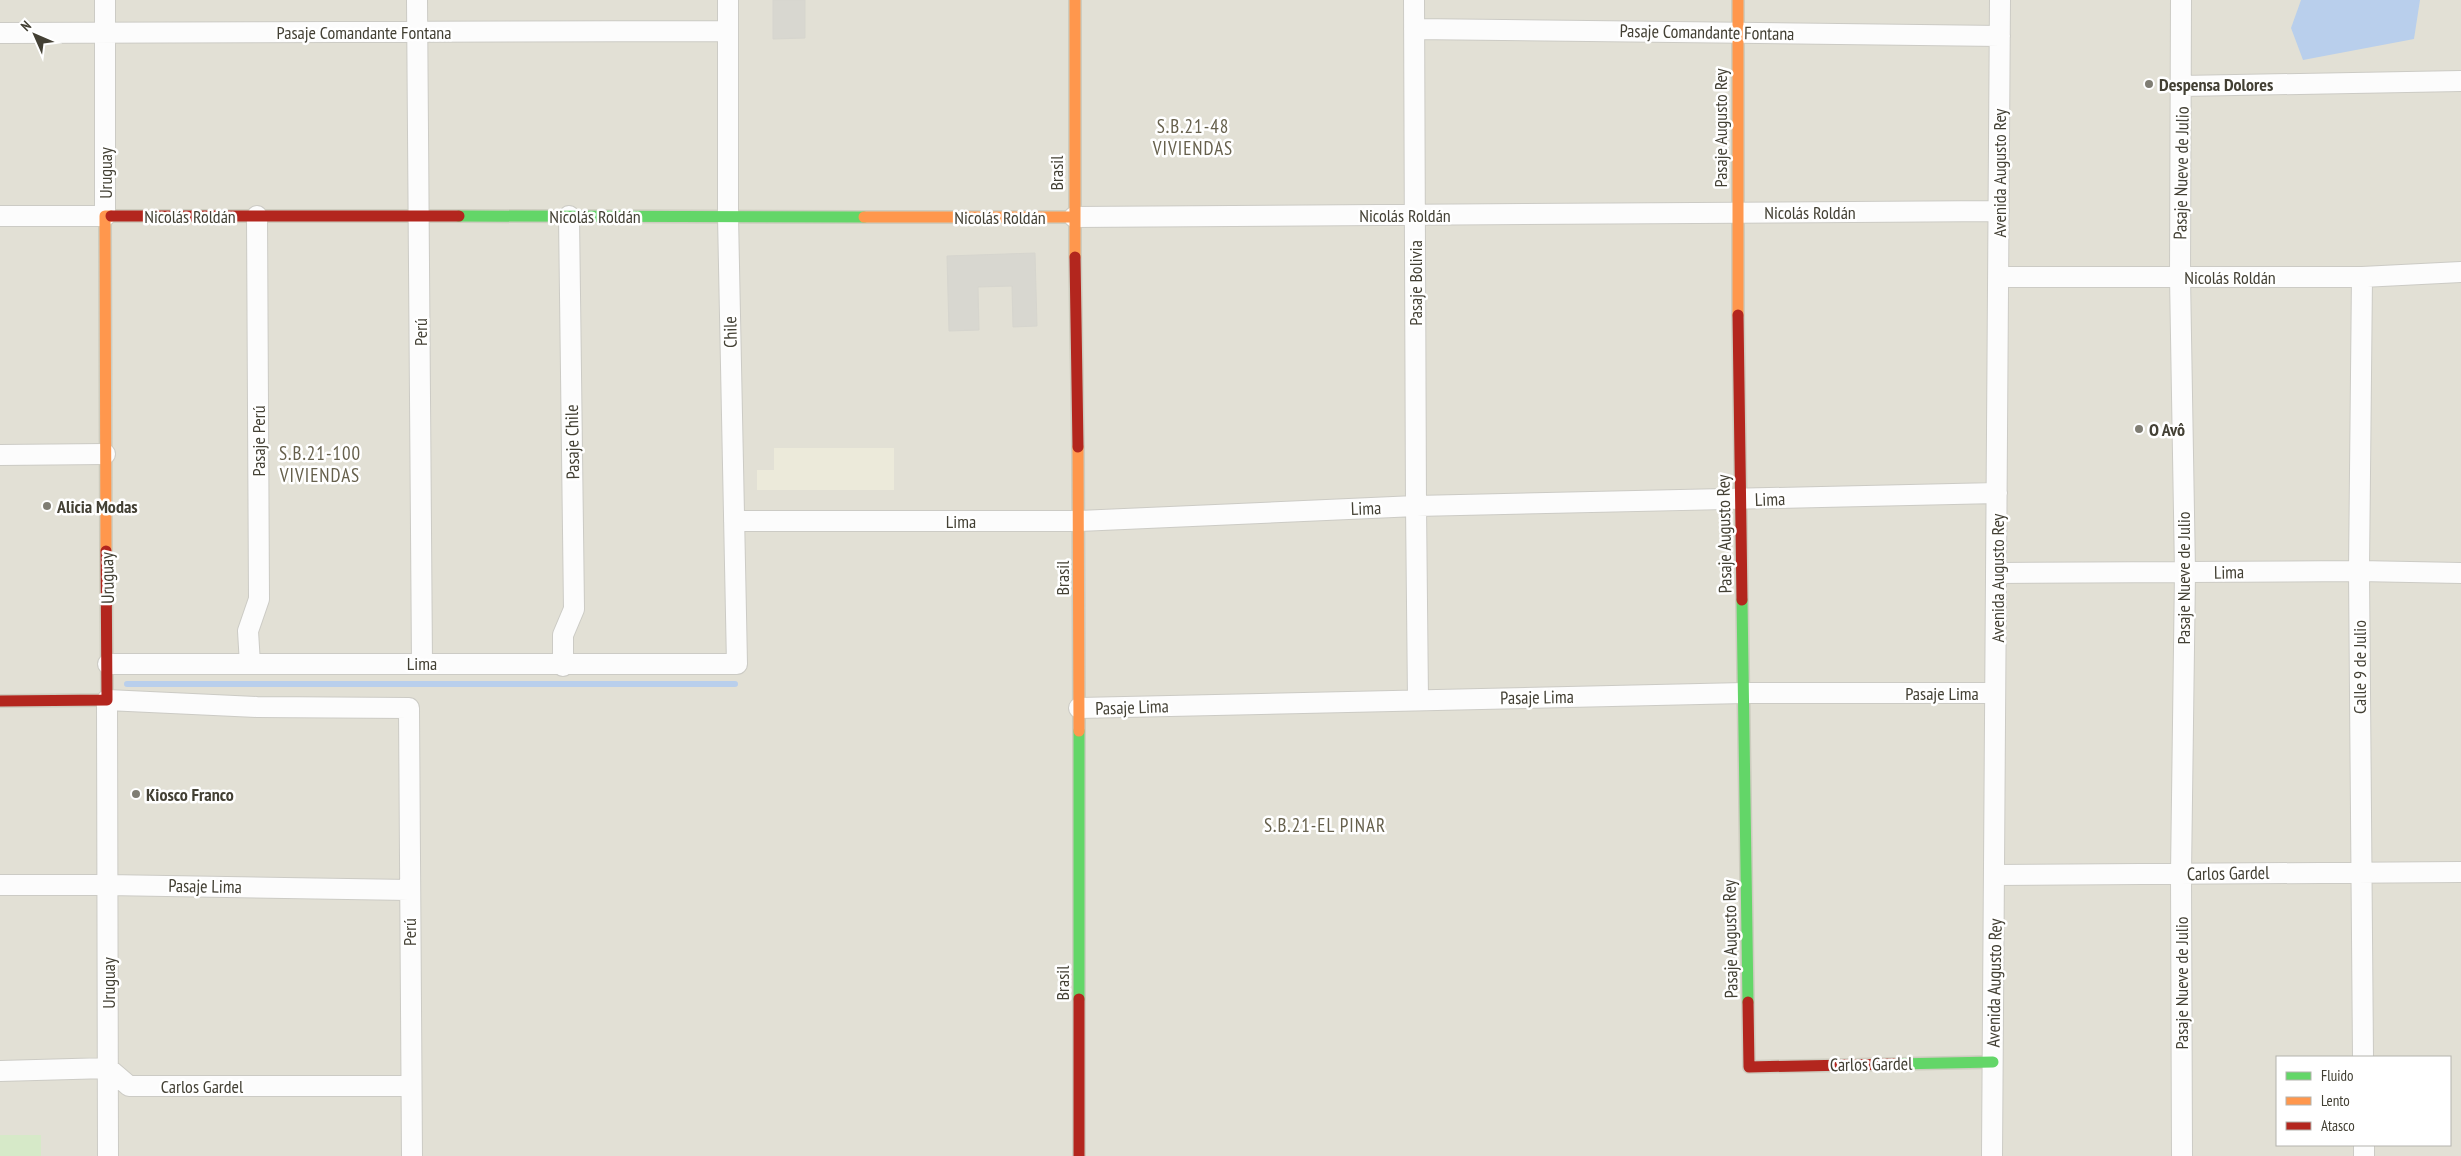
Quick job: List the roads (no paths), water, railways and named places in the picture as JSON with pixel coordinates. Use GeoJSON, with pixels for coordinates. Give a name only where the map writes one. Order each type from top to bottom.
{"type":"FeatureCollection","features":[{"type":"Feature","properties":{"kind":"street","name":"Uruguay"},"geometry":{"type":"LineString","coordinates":[[105,0],[108,1156]]}},
{"type":"Feature","properties":{"kind":"street","name":"Perú"},"geometry":{"type":"LineString","coordinates":[[417,0],[422,663]]}},
{"type":"Feature","properties":{"kind":"street","name":"Chile"},"geometry":{"type":"LineString","coordinates":[[728,0],[728,216],[737,664]]}},
{"type":"Feature","properties":{"kind":"street","name":"Brasil"},"geometry":{"type":"LineString","coordinates":[[1075,0],[1074,217],[1080,521],[1079,1156]]}},
{"type":"Feature","properties":{"kind":"street","name":"Pasaje Bolivia"},"geometry":{"type":"LineString","coordinates":[[1414,0],[1418,699]]}},
{"type":"Feature","properties":{"kind":"street","name":"Pasaje Augusto Rey"},"geometry":{"type":"LineString","coordinates":[[1738,0],[1737,212],[1749,1067]]}},
{"type":"Feature","properties":{"kind":"street","name":"Avenida Augusto Rey"},"geometry":{"type":"LineString","coordinates":[[1992,1156],[2000,0]]}},
{"type":"Feature","properties":{"kind":"street","name":"Pasaje Nueve de Julio"},"geometry":{"type":"LineString","coordinates":[[2181,0],[2180,277],[2184,572],[2180,874],[2182,1156]]}},
{"type":"Feature","properties":{"kind":"street","name":"Pasaje Comandante Fontana"},"geometry":{"type":"LineString","coordinates":[[1414,30],[2000,36]]}},
{"type":"Feature","properties":{"kind":"street","name":"Pasaje Comandante Fontana"},"geometry":{"type":"LineString","coordinates":[[0,33],[728,31]]}},
{"type":"Feature","properties":{"kind":"street"},"geometry":{"type":"LineString","coordinates":[[2182,86],[2461,82]]}},
{"type":"Feature","properties":{"kind":"street","name":"Nicolás Roldán"},"geometry":{"type":"LineString","coordinates":[[0,216],[1074,217],[1999,211]]}},
{"type":"Feature","properties":{"kind":"street","name":"Pasaje Perú"},"geometry":{"type":"LineString","coordinates":[[250,664],[248,632],[259,599],[257,216]]}},
{"type":"Feature","properties":{"kind":"street","name":"Pasaje Chile"},"geometry":{"type":"LineString","coordinates":[[563,666],[563,635],[574,608],[569,216]]}},
{"type":"Feature","properties":{"kind":"street","name":"Nicolás Roldán"},"geometry":{"type":"LineString","coordinates":[[1999,276],[2362,277],[2461,272]]}},
{"type":"Feature","properties":{"kind":"street","name":"Calle 9 de Julio"},"geometry":{"type":"LineString","coordinates":[[2362,277],[2358,571],[2363,1056]]}},
{"type":"Feature","properties":{"kind":"street"},"geometry":{"type":"LineString","coordinates":[[0,455],[105,454]]}},
{"type":"Feature","properties":{"kind":"street","name":"Lima"},"geometry":{"type":"LineString","coordinates":[[734,521],[1080,521],[1416,506],[1997,493]]}},
{"type":"Feature","properties":{"kind":"street","name":"Lima"},"geometry":{"type":"LineString","coordinates":[[1997,573],[2358,571],[2461,573]]}},
{"type":"Feature","properties":{"kind":"street","name":"Lima"},"geometry":{"type":"LineString","coordinates":[[108,664],[422,663],[563,666],[737,664]]}},
{"type":"Feature","properties":{"kind":"street","name":"Pasaje Lima"},"geometry":{"type":"LineString","coordinates":[[1079,708],[1744,693],[1995,692]]}},
{"type":"Feature","properties":{"kind":"street","name":"Perú"},"geometry":{"type":"LineString","coordinates":[[107,700],[257,707],[409,708],[410,1086],[412,1156]]}},
{"type":"Feature","properties":{"kind":"street"},"geometry":{"type":"LineString","coordinates":[[0,701],[107,700]]}},
{"type":"Feature","properties":{"kind":"street","name":"Carlos Gardel"},"geometry":{"type":"LineString","coordinates":[[1995,875],[2461,872]]}},
{"type":"Feature","properties":{"kind":"street","name":"Pasaje Lima"},"geometry":{"type":"LineString","coordinates":[[0,886],[107,885],[409,890]]}},
{"type":"Feature","properties":{"kind":"street","name":"Carlos Gardel"},"geometry":{"type":"LineString","coordinates":[[1749,1067],[1993,1062]]}},
{"type":"Feature","properties":{"kind":"street"},"geometry":{"type":"LineString","coordinates":[[0,1071],[108,1068]]}},
{"type":"Feature","properties":{"kind":"street","name":"Carlos Gardel"},"geometry":{"type":"LineString","coordinates":[[108,1068],[129,1086],[410,1086]]}},
{"type":"Feature","properties":{"kind":"water"},"geometry":{"type":"Polygon","coordinates":[[[2301,0],[2420,0],[2414,39],[2303,60],[2291,28],[2301,0]]]}},
{"type":"Feature","properties":{"kind":"waterway"},"geometry":{"type":"LineString","coordinates":[[127,684],[735,684]]}},
{"type":"Feature","properties":{"kind":"place","name":"Despensa Dolores"},"geometry":{"type":"Point","coordinates":[2149,84]}},
{"type":"Feature","properties":{"kind":"place","name":"O Avô"},"geometry":{"type":"Point","coordinates":[2139,429]}},
{"type":"Feature","properties":{"kind":"place","name":"Alicia Modas"},"geometry":{"type":"Point","coordinates":[47,506]}},
{"type":"Feature","properties":{"kind":"place","name":"Kiosco Franco"},"geometry":{"type":"Point","coordinates":[136,794]}},
{"type":"Feature","properties":{"kind":"district","name":"S.B.21-48 VIVIENDAS"},"geometry":{"type":"Point","coordinates":[1193,137]}},
{"type":"Feature","properties":{"kind":"district","name":"S.B.21-100 VIVIENDAS"},"geometry":{"type":"Point","coordinates":[320,464]}},
{"type":"Feature","properties":{"kind":"district","name":"S.B.21-EL PINAR"},"geometry":{"type":"Point","coordinates":[1325,825]}}]}
